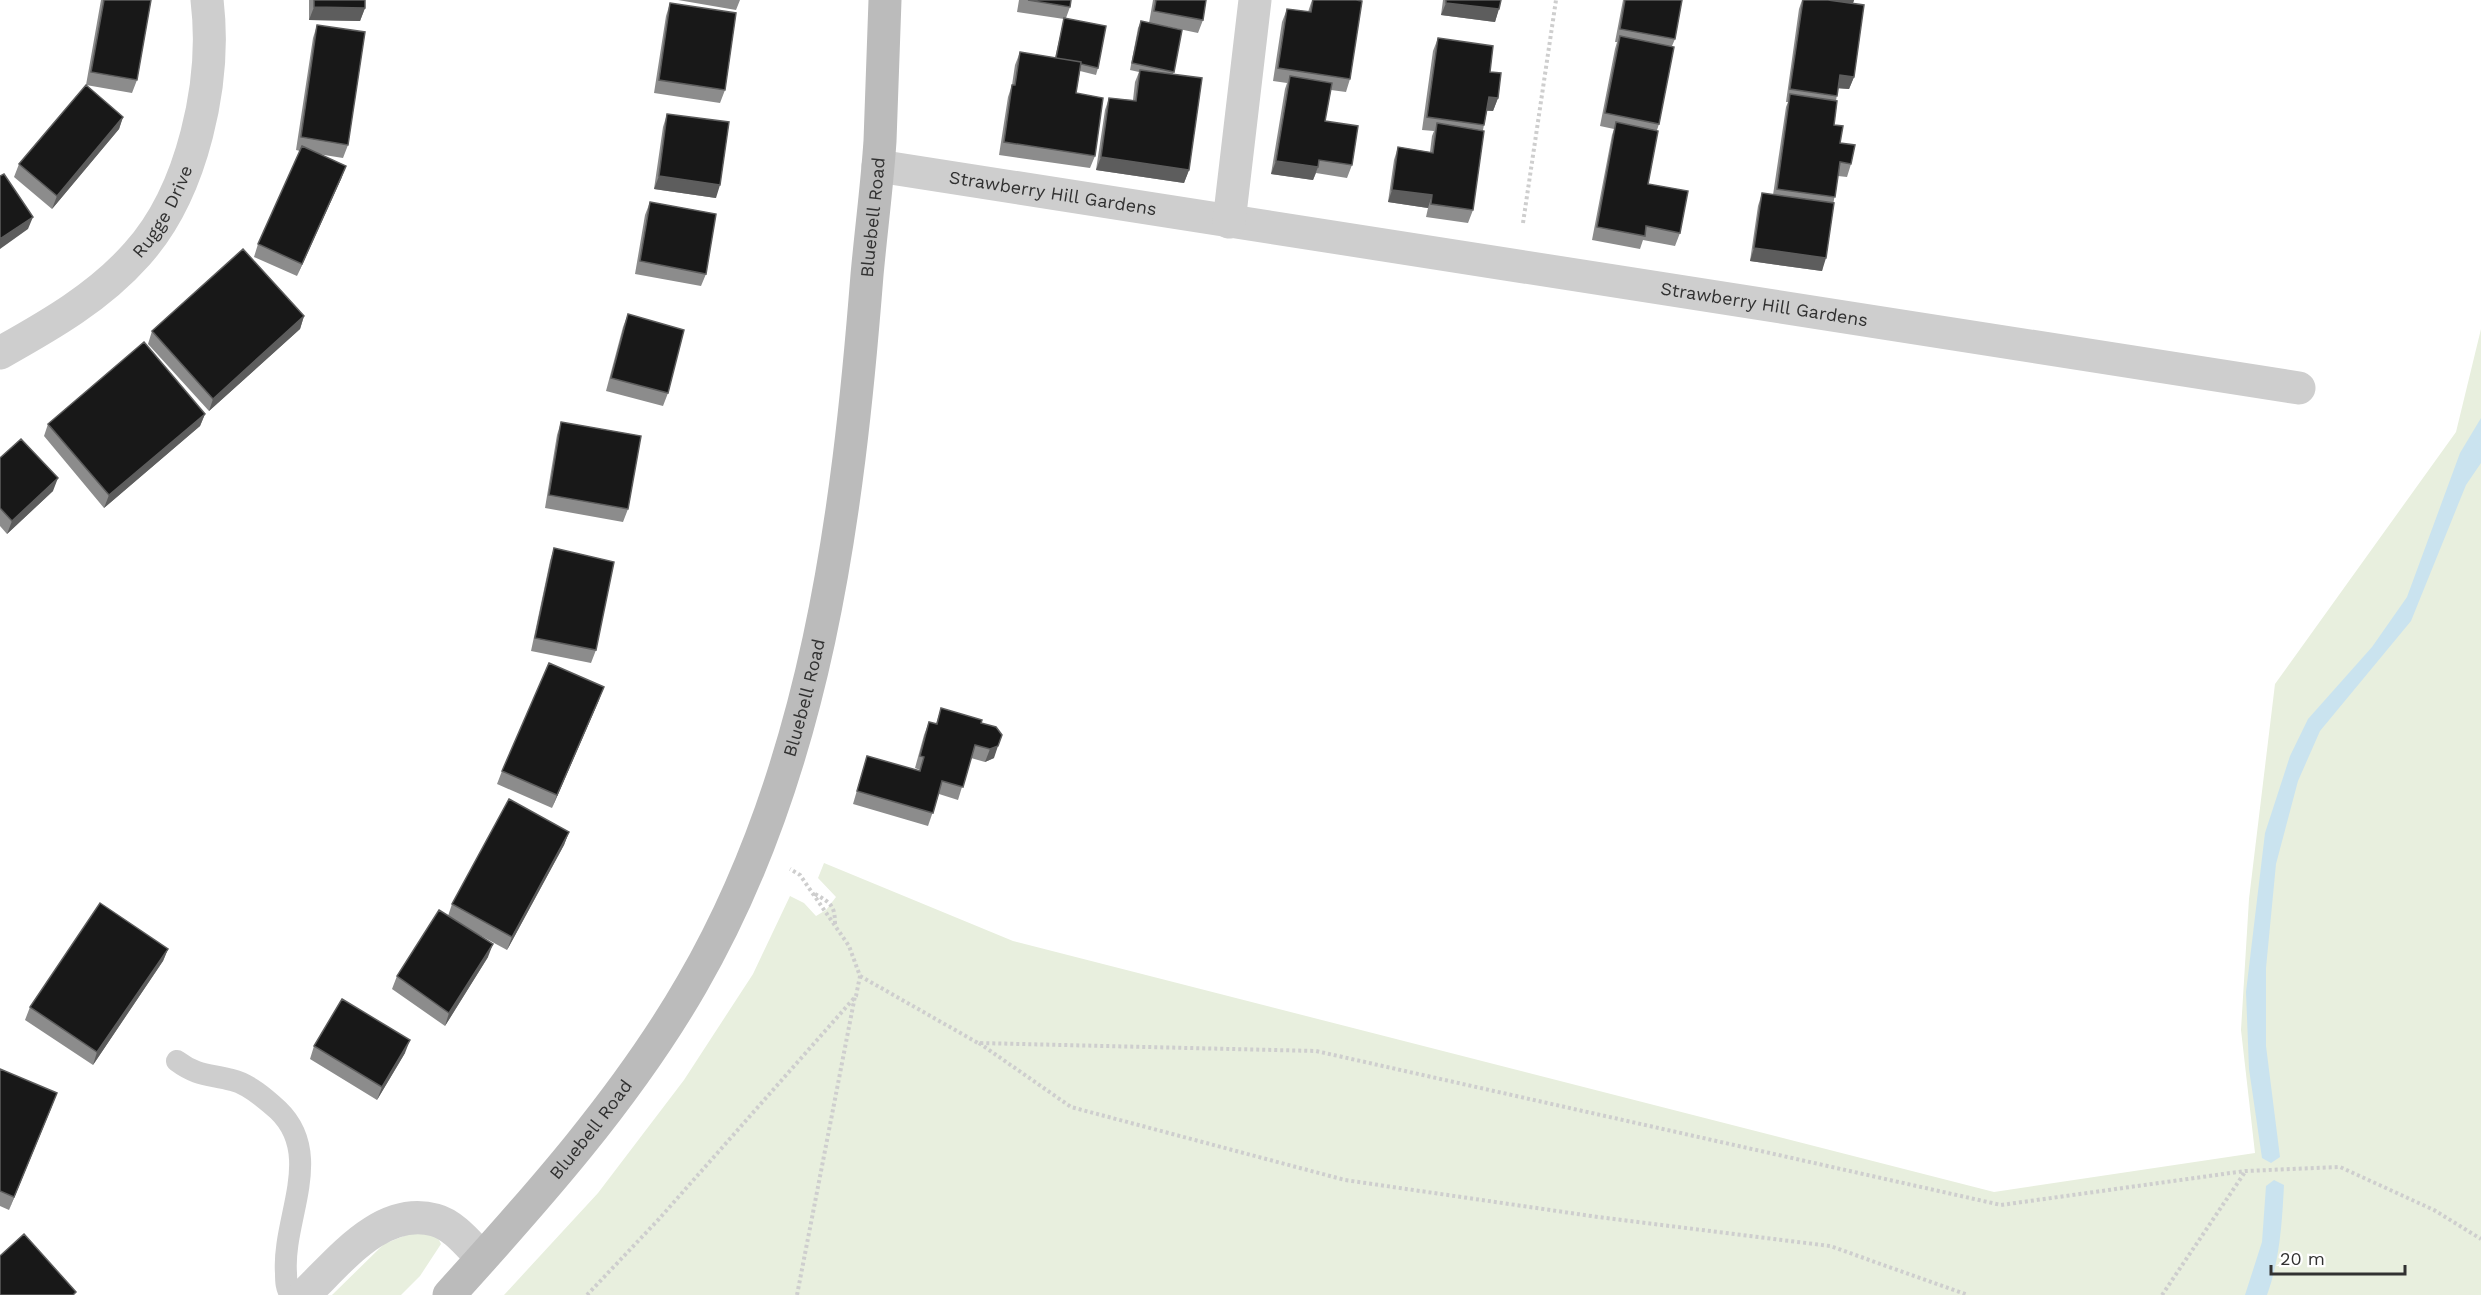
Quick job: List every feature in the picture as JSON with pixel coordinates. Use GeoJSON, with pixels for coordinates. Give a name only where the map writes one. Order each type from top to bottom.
{"type":"FeatureCollection","features":[{"type":"Feature","properties":{"kind":"street","name":"Rugge Drive"},"geometry":{"type":"LineString","coordinates":[[0,353],[77,309],[137,255],[163,220],[185,170],[203,110],[208,62],[207,0]]}},
{"type":"Feature","properties":{"kind":"street","name":"Bluebell Road"},"geometry":{"type":"LineString","coordinates":[[449,1295],[635,1073],[692,984],[757,854],[784,775],[819,641],[842,514],[859,378],[878,165],[885,0]]}},
{"type":"Feature","properties":{"kind":"street"},"geometry":{"type":"LineString","coordinates":[[1228,222],[1255,0]]}},
{"type":"Feature","properties":{"kind":"street","name":"Strawberry Hill Gardens"},"geometry":{"type":"LineString","coordinates":[[878,165],[1228,222],[2299,388]]}},
{"type":"Feature","properties":{"kind":"street"},"geometry":{"type":"LineString","coordinates":[[304,1295],[367,1236],[390,1222],[412,1219],[436,1220],[456,1232],[482,1258]]}},
{"type":"Feature","properties":{"kind":"lane"},"geometry":{"type":"LineString","coordinates":[[177,1061],[192,1072],[234,1080],[257,1092],[280,1112],[296,1136],[302,1160],[285,1262],[287,1289],[291,1295]]}},
{"type":"Feature","properties":{"kind":"path"},"geometry":{"type":"LineString","coordinates":[[1522,223],[1556,0]]}},
{"type":"Feature","properties":{"kind":"path"},"geometry":{"type":"LineString","coordinates":[[797,1295],[860,976],[849,946],[835,926],[812,892],[831,903],[836,909],[835,926]]}},
{"type":"Feature","properties":{"kind":"path"},"geometry":{"type":"LineString","coordinates":[[860,976],[978,1042],[1071,1107],[1345,1180],[1598,1218],[1830,1246],[1968,1295]]}},
{"type":"Feature","properties":{"kind":"path"},"geometry":{"type":"LineString","coordinates":[[587,1295],[659,1219],[856,996]]}},
{"type":"Feature","properties":{"kind":"path"},"geometry":{"type":"LineString","coordinates":[[978,1042],[1316,1051],[2001,1205],[2245,1171],[2340,1167],[2434,1210],[2481,1239]]}},
{"type":"Feature","properties":{"kind":"path"},"geometry":{"type":"LineString","coordinates":[[2162,1295],[2245,1171]]}},
{"type":"Feature","properties":{"kind":"green space"},"geometry":{"type":"Polygon","coordinates":[[[2481,329],[2481,1295],[504,1295],[598,1193],[684,1080],[753,974],[790,896],[804,903],[816,916],[826,910],[836,897],[818,878],[824,863],[1013,941],[1994,1192],[2255,1153],[2241,1030],[2249,899],[2275,684],[2456,432],[2481,329]]]}},
{"type":"Feature","properties":{"kind":"green space"},"geometry":{"type":"Polygon","coordinates":[[[414,1232],[437,1236],[441,1244],[420,1276],[401,1295],[332,1295],[384,1244],[414,1232]]]}},
{"type":"Feature","properties":{"kind":"water"},"geometry":{"type":"Polygon","coordinates":[[[2481,418],[2481,463],[2466,485],[2411,621],[2320,731],[2298,781],[2276,864],[2266,968],[2266,1046],[2280,1157],[2271,1163],[2262,1158],[2249,1069],[2246,992],[2265,833],[2290,756],[2308,719],[2372,647],[2407,597],[2460,453],[2481,418]]]}},
{"type":"Feature","properties":{"kind":"water"},"geometry":{"type":"Polygon","coordinates":[[[2274,1180],[2284,1185],[2275,1268],[2267,1295],[2245,1295],[2262,1242],[2266,1186],[2274,1180]]]}},
{"type":"Feature","properties":{"kind":"building"},"geometry":{"type":"Polygon","coordinates":[[[104,0],[151,0],[137,80],[91,72],[104,0]]]}},
{"type":"Feature","properties":{"kind":"building"},"geometry":{"type":"Polygon","coordinates":[[[314,0],[365,0],[365,8],[314,7],[314,0]]]}},
{"type":"Feature","properties":{"kind":"building"},"geometry":{"type":"Polygon","coordinates":[[[1028,0],[1071,0],[1070,7],[1028,0]]]}},
{"type":"Feature","properties":{"kind":"building"},"geometry":{"type":"Polygon","coordinates":[[[1156,0],[1206,0],[1203,20],[1154,11],[1156,0]]]}},
{"type":"Feature","properties":{"kind":"building"},"geometry":{"type":"Polygon","coordinates":[[[1313,0],[1362,1],[1350,79],[1278,68],[1287,9],[1311,12],[1313,0]]]}},
{"type":"Feature","properties":{"kind":"building"},"geometry":{"type":"Polygon","coordinates":[[[1446,0],[1501,0],[1499,9],[1446,3],[1446,0]]]}},
{"type":"Feature","properties":{"kind":"building"},"geometry":{"type":"Polygon","coordinates":[[[1625,0],[1682,0],[1675,39],[1620,29],[1625,0]]]}},
{"type":"Feature","properties":{"kind":"building"},"geometry":{"type":"Polygon","coordinates":[[[1803,0],[1828,0],[1864,5],[1854,77],[1840,75],[1837,96],[1790,89],[1803,0]]]}},
{"type":"Feature","properties":{"kind":"building"},"geometry":{"type":"Polygon","coordinates":[[[670,3],[736,13],[725,90],[659,80],[670,3]]]}},
{"type":"Feature","properties":{"kind":"building"},"geometry":{"type":"Polygon","coordinates":[[[1064,18],[1106,26],[1098,68],[1081,64],[1081,62],[1056,58],[1064,18]]]}},
{"type":"Feature","properties":{"kind":"building"},"geometry":{"type":"Polygon","coordinates":[[[1141,21],[1182,30],[1174,72],[1132,63],[1141,21]]]}},
{"type":"Feature","properties":{"kind":"building"},"geometry":{"type":"Polygon","coordinates":[[[317,25],[365,32],[348,145],[301,137],[317,25]]]}},
{"type":"Feature","properties":{"kind":"building"},"geometry":{"type":"Polygon","coordinates":[[[1620,36],[1674,47],[1659,124],[1605,113],[1620,36]]]}},
{"type":"Feature","properties":{"kind":"building"},"geometry":{"type":"Polygon","coordinates":[[[1438,38],[1493,46],[1490,72],[1501,73],[1498,98],[1489,97],[1484,125],[1427,117],[1438,38]]]}},
{"type":"Feature","properties":{"kind":"building"},"geometry":{"type":"Polygon","coordinates":[[[1020,52],[1081,62],[1076,93],[1103,98],[1095,156],[1004,142],[1012,85],[1015,85],[1020,52]]]}},
{"type":"Feature","properties":{"kind":"building"},"geometry":{"type":"Polygon","coordinates":[[[1140,70],[1202,78],[1189,170],[1101,157],[1109,98],[1136,101],[1140,70]]]}},
{"type":"Feature","properties":{"kind":"building"},"geometry":{"type":"Polygon","coordinates":[[[1290,76],[1332,83],[1325,121],[1358,126],[1352,165],[1319,160],[1318,167],[1276,161],[1290,76]]]}},
{"type":"Feature","properties":{"kind":"building"},"geometry":{"type":"Polygon","coordinates":[[[86,85],[123,117],[57,196],[19,164],[86,85]]]}},
{"type":"Feature","properties":{"kind":"building"},"geometry":{"type":"Polygon","coordinates":[[[1790,94],[1837,101],[1834,125],[1843,126],[1840,143],[1855,145],[1851,164],[1840,162],[1835,197],[1777,189],[1790,94]]]}},
{"type":"Feature","properties":{"kind":"building"},"geometry":{"type":"Polygon","coordinates":[[[667,114],[729,122],[720,185],[659,176],[667,114]]]}},
{"type":"Feature","properties":{"kind":"building"},"geometry":{"type":"Polygon","coordinates":[[[1616,122],[1658,131],[1648,184],[1688,191],[1680,233],[1646,226],[1645,236],[1597,227],[1616,122]]]}},
{"type":"Feature","properties":{"kind":"building"},"geometry":{"type":"Polygon","coordinates":[[[1437,123],[1484,131],[1473,210],[1431,204],[1432,195],[1392,190],[1398,147],[1433,153],[1437,123]]]}},
{"type":"Feature","properties":{"kind":"building"},"geometry":{"type":"Polygon","coordinates":[[[302,146],[346,166],[302,264],[258,244],[302,146]]]}},
{"type":"Feature","properties":{"kind":"building"},"geometry":{"type":"Polygon","coordinates":[[[4,174],[33,217],[0,239],[0,176],[4,174]]]}},
{"type":"Feature","properties":{"kind":"building"},"geometry":{"type":"Polygon","coordinates":[[[1762,193],[1834,203],[1826,258],[1754,248],[1762,193]]]}},
{"type":"Feature","properties":{"kind":"building"},"geometry":{"type":"Polygon","coordinates":[[[650,202],[716,214],[706,274],[640,261],[650,202]]]}},
{"type":"Feature","properties":{"kind":"building"},"geometry":{"type":"Polygon","coordinates":[[[243,249],[304,316],[213,399],[152,331],[243,249]]]}},
{"type":"Feature","properties":{"kind":"building"},"geometry":{"type":"Polygon","coordinates":[[[628,314],[684,330],[668,393],[611,378],[628,314]]]}},
{"type":"Feature","properties":{"kind":"building"},"geometry":{"type":"Polygon","coordinates":[[[144,342],[205,414],[109,495],[48,424],[144,342]]]}},
{"type":"Feature","properties":{"kind":"building"},"geometry":{"type":"Polygon","coordinates":[[[561,422],[641,436],[628,509],[549,495],[561,422]]]}},
{"type":"Feature","properties":{"kind":"building"},"geometry":{"type":"Polygon","coordinates":[[[21,439],[58,478],[12,521],[0,508],[0,458],[21,439]]]}},
{"type":"Feature","properties":{"kind":"building"},"geometry":{"type":"Polygon","coordinates":[[[554,548],[614,562],[596,650],[535,638],[554,548]]]}},
{"type":"Feature","properties":{"kind":"building"},"geometry":{"type":"Polygon","coordinates":[[[549,663],[604,687],[557,795],[502,771],[549,663]]]}},
{"type":"Feature","properties":{"kind":"building"},"geometry":{"type":"Polygon","coordinates":[[[941,708],[982,720],[981,723],[996,727],[1002,735],[998,746],[990,749],[975,745],[963,787],[942,781],[933,813],[857,791],[867,756],[920,771],[924,757],[920,756],[929,722],[937,724],[941,708]]]}},
{"type":"Feature","properties":{"kind":"building"},"geometry":{"type":"Polygon","coordinates":[[[509,799],[569,832],[512,937],[452,904],[509,799]]]}},
{"type":"Feature","properties":{"kind":"building"},"geometry":{"type":"Polygon","coordinates":[[[100,903],[168,949],[97,1052],[30,1007],[100,903]]]}},
{"type":"Feature","properties":{"kind":"building"},"geometry":{"type":"Polygon","coordinates":[[[439,910],[493,944],[449,1013],[397,976],[439,910]]]}},
{"type":"Feature","properties":{"kind":"building"},"geometry":{"type":"Polygon","coordinates":[[[342,999],[410,1040],[382,1087],[314,1046],[342,999]]]}},
{"type":"Feature","properties":{"kind":"building"},"geometry":{"type":"Polygon","coordinates":[[[0,1069],[57,1093],[14,1197],[0,1191],[0,1069]]]}},
{"type":"Feature","properties":{"kind":"building"},"geometry":{"type":"Polygon","coordinates":[[[24,1234],[76,1292],[73,1295],[0,1295],[0,1256],[24,1234]]]}}]}
